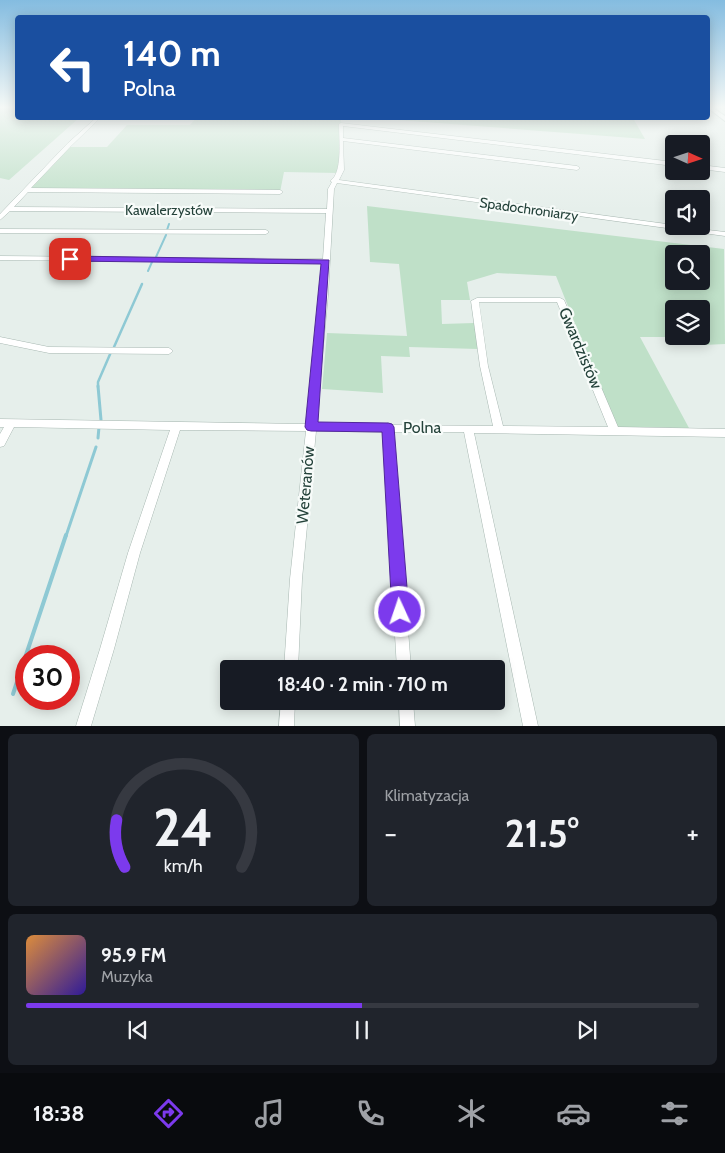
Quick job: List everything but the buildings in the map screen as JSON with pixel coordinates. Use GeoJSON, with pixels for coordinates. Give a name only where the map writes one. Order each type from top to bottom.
{"type":"FeatureCollection","features":[{"type":"Feature","properties":{"kind":"street"},"geometry":{"type":"LineString","coordinates":[[0,218],[71,142]]}},
{"type":"Feature","properties":{"kind":"street","name":"Weteranów"},"geometry":{"type":"LineString","coordinates":[[291,660],[296,578],[326,262],[331,189],[333,181],[340,170],[341,142]]}},
{"type":"Feature","properties":{"kind":"street"},"geometry":{"type":"LineString","coordinates":[[373,142],[577,168]]}},
{"type":"Feature","properties":{"kind":"street"},"geometry":{"type":"LineString","coordinates":[[481,142],[487,157]]}},
{"type":"Feature","properties":{"kind":"street"},"geometry":{"type":"LineString","coordinates":[[495,142],[665,163]]}},
{"type":"Feature","properties":{"kind":"street"},"geometry":{"type":"LineString","coordinates":[[710,169],[725,170]]}},
{"type":"Feature","properties":{"kind":"street","name":"Spadochroniarzy"},"geometry":{"type":"LineString","coordinates":[[333,181],[725,234]]}},
{"type":"Feature","properties":{"kind":"street"},"geometry":{"type":"LineString","coordinates":[[28,190],[280,192]]}},
{"type":"Feature","properties":{"kind":"street","name":"Kawalerzystów"},"geometry":{"type":"LineString","coordinates":[[9,209],[330,211]]}},
{"type":"Feature","properties":{"kind":"street"},"geometry":{"type":"LineString","coordinates":[[0,231],[266,232]]}},
{"type":"Feature","properties":{"kind":"street"},"geometry":{"type":"LineString","coordinates":[[0,258],[326,262]]}},
{"type":"Feature","properties":{"kind":"street","name":"Gwardzistów"},"geometry":{"type":"LineString","coordinates":[[499,429],[479,337],[475,301],[477,300],[560,300],[614,430]]}},
{"type":"Feature","properties":{"kind":"street"},"geometry":{"type":"LineString","coordinates":[[0,340],[48,350],[169,351]]}},
{"type":"Feature","properties":{"kind":"street","name":"Polna"},"geometry":{"type":"LineString","coordinates":[[0,423],[118,424],[176,427],[388,427],[725,433]]}},
{"type":"Feature","properties":{"kind":"street"},"geometry":{"type":"LineString","coordinates":[[0,442],[11,423]]}},
{"type":"Feature","properties":{"kind":"street"},"geometry":{"type":"LineString","coordinates":[[83,726],[134,552],[176,427]]}},
{"type":"Feature","properties":{"kind":"street"},"geometry":{"type":"LineString","coordinates":[[388,427],[403,660]]}},
{"type":"Feature","properties":{"kind":"street"},"geometry":{"type":"LineString","coordinates":[[468,428],[531,726]]}},
{"type":"Feature","properties":{"kind":"street"},"geometry":{"type":"LineString","coordinates":[[286,726],[287,710]]}},
{"type":"Feature","properties":{"kind":"street"},"geometry":{"type":"LineString","coordinates":[[407,710],[408,726]]}},
{"type":"Feature","properties":{"kind":"green space"},"geometry":{"type":"Polygon","coordinates":[[[0,142],[52,142],[9,180],[0,178],[0,142]]]}},
{"type":"Feature","properties":{"kind":"green space"},"geometry":{"type":"Polygon","coordinates":[[[112,142],[340,142],[339,173],[284,172],[280,192],[28,190],[66,147],[107,147],[112,142]]]}},
{"type":"Feature","properties":{"kind":"green space"},"geometry":{"type":"Polygon","coordinates":[[[367,206],[691,245],[665,245],[665,290],[710,290],[710,247],[724,249],[725,344],[710,345],[710,300],[665,300],[665,337],[640,337],[689,428],[616,427],[556,276],[497,273],[467,282],[470,300],[441,300],[442,324],[474,323],[478,349],[409,347],[410,357],[381,356],[383,393],[322,389],[327,333],[407,336],[399,264],[370,262],[367,206]]]}},
{"type":"Feature","properties":{"kind":"waterway"},"geometry":{"type":"LineString","coordinates":[[167,230],[169,224]]}},
{"type":"Feature","properties":{"kind":"waterway"},"geometry":{"type":"LineString","coordinates":[[156,257],[166,235]]}},
{"type":"Feature","properties":{"kind":"waterway"},"geometry":{"type":"LineString","coordinates":[[148,271],[152,262]]}},
{"type":"Feature","properties":{"kind":"waterway"},"geometry":{"type":"LineString","coordinates":[[114,347],[142,284]]}},
{"type":"Feature","properties":{"kind":"waterway"},"geometry":{"type":"LineString","coordinates":[[98,386],[111,352]]}},
{"type":"Feature","properties":{"kind":"waterway"},"geometry":{"type":"LineString","coordinates":[[98,386],[101,420]]}},
{"type":"Feature","properties":{"kind":"waterway"},"geometry":{"type":"LineString","coordinates":[[98,438],[99,427]]}},
{"type":"Feature","properties":{"kind":"waterway"},"geometry":{"type":"LineString","coordinates":[[66,536],[96,447]]}},
{"type":"Feature","properties":{"kind":"waterway"},"geometry":{"type":"LineString","coordinates":[[13,694],[66,535]]}},
{"type":"Feature","properties":{"kind":"route"},"geometry":{"type":"LineString","coordinates":[[70,259],[326,262],[311,427],[388,427],[400,612]]}}]}
